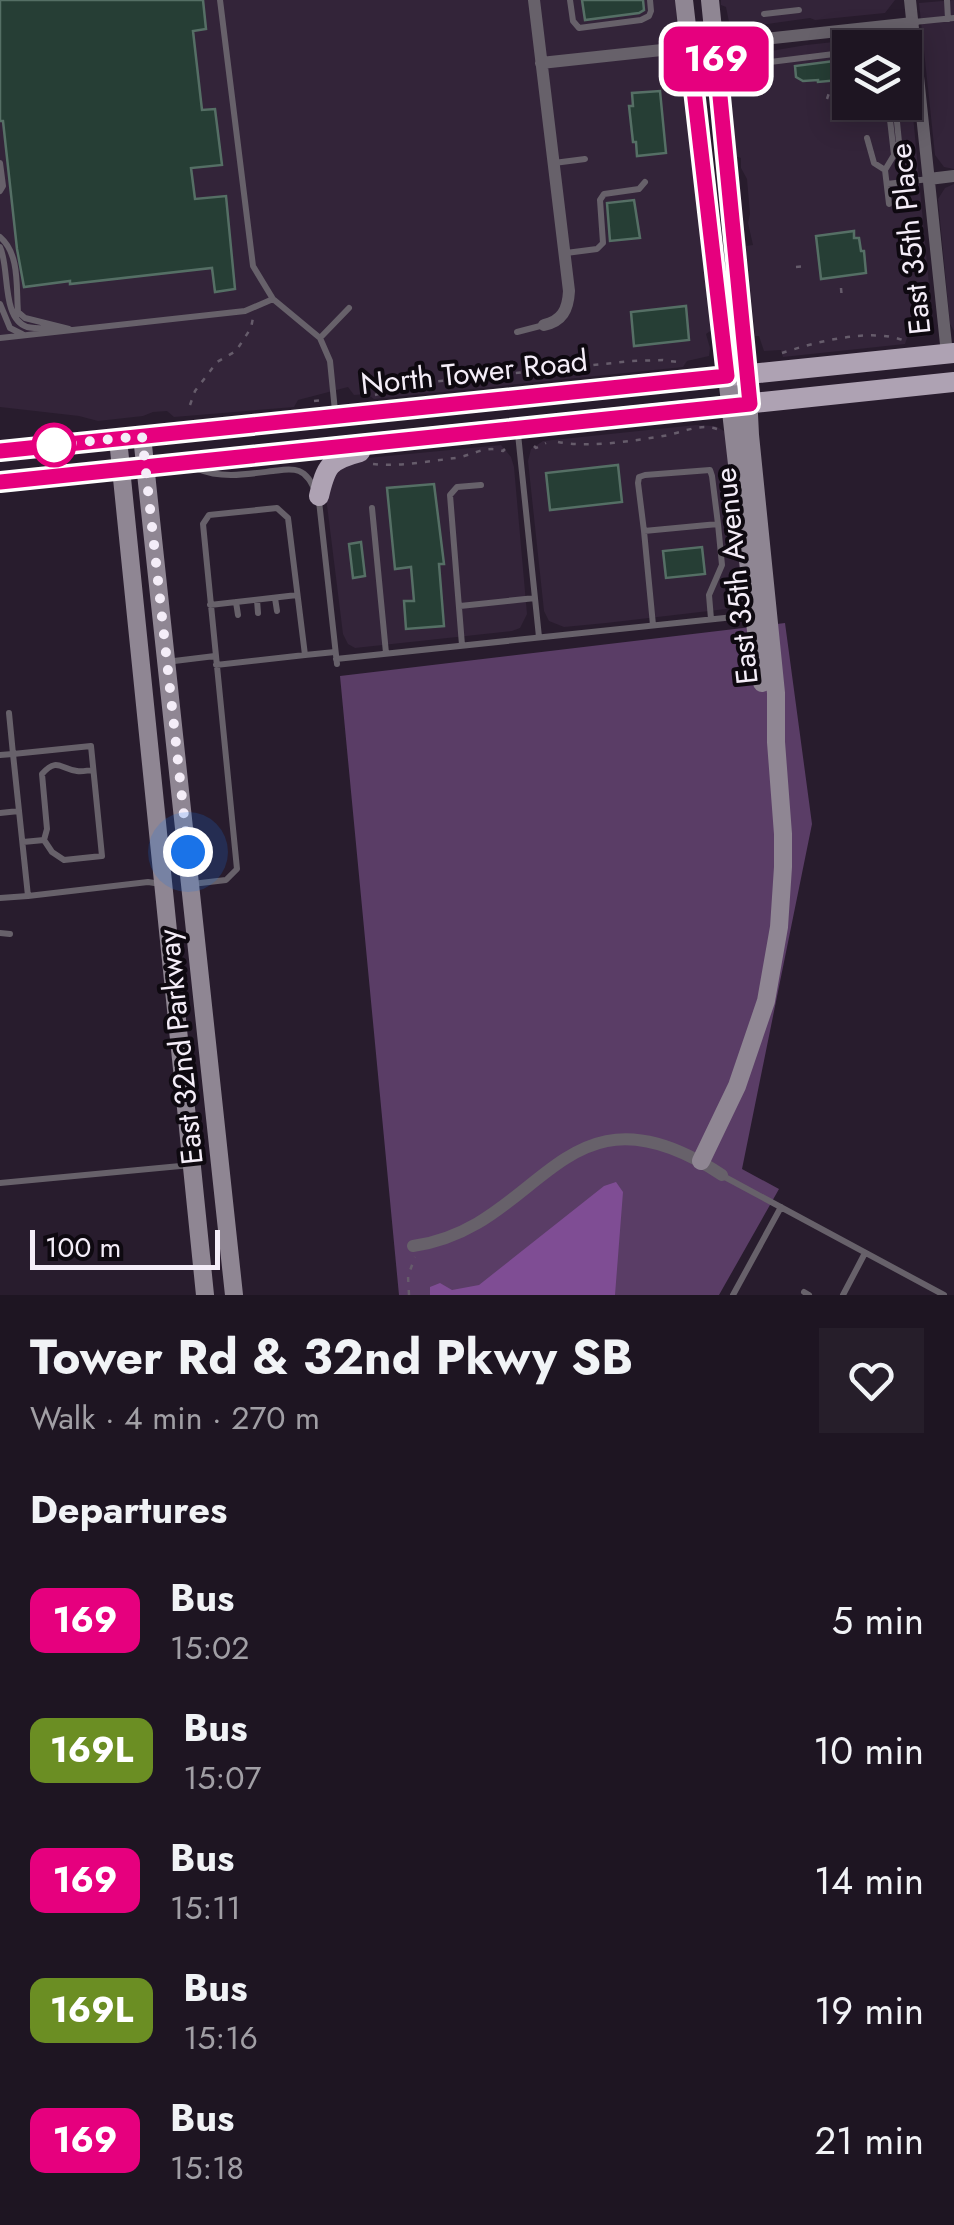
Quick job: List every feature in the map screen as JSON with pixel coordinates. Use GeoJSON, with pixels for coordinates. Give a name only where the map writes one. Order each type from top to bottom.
{"type":"FeatureCollection","features":[{"type":"Feature","properties":{"kind":"main road"},"geometry":{"type":"LineString","coordinates":[[684,0],[737,375]]}},
{"type":"Feature","properties":{"kind":"main road"},"geometry":{"type":"LineString","coordinates":[[710,0],[737,375]]}},
{"type":"Feature","properties":{"kind":"main road","name":"North Tower Road"},"geometry":{"type":"LineString","coordinates":[[0,451],[950,353]]}},
{"type":"Feature","properties":{"kind":"main road","name":"East 35th Avenue"},"geometry":{"type":"LineString","coordinates":[[700,1161],[737,1086],[766,1000],[782,895],[776,693],[761,615],[750,435],[740,405],[737,375]]}},
{"type":"Feature","properties":{"kind":"main road","name":"North Tower Road"},"geometry":{"type":"LineString","coordinates":[[0,482],[954,382]]}},
{"type":"Feature","properties":{"kind":"main road","name":"East 32nd Parkway"},"geometry":{"type":"LineString","coordinates":[[142,436],[234,1295]]}},
{"type":"Feature","properties":{"kind":"main road","name":"East 32nd Parkway"},"geometry":{"type":"LineString","coordinates":[[118,439],[205,1295]]}},
{"type":"Feature","properties":{"kind":"main road"},"geometry":{"type":"LineString","coordinates":[[319,496],[326,470],[333,462],[410,440]]}},
{"type":"Feature","properties":{"kind":"main road"},"geometry":{"type":"LineString","coordinates":[[162,884],[191,884]]}},
{"type":"Feature","properties":{"kind":"street"},"geometry":{"type":"LineString","coordinates":[[534,0],[568,300],[560,318],[544,325]]}},
{"type":"Feature","properties":{"kind":"street","name":"East 35th Place"},"geometry":{"type":"LineString","coordinates":[[910,0],[950,353]]}},
{"type":"Feature","properties":{"kind":"street"},"geometry":{"type":"LineString","coordinates":[[541,64],[913,22]]}},
{"type":"Feature","properties":{"kind":"street"},"geometry":{"type":"LineString","coordinates":[[929,179],[954,176]]}},
{"type":"Feature","properties":{"kind":"street"},"geometry":{"type":"LineString","coordinates":[[413,1246],[473,1227],[556,1164],[593,1144],[616,1140],[666,1146],[722,1175]]}},
{"type":"Feature","properties":{"kind":"lane"},"geometry":{"type":"LineString","coordinates":[[220,0],[252,266],[273,300],[320,338],[330,361],[336,416]]}},
{"type":"Feature","properties":{"kind":"lane"},"geometry":{"type":"LineString","coordinates":[[570,0],[573,21],[579,28],[641,20],[649,16],[650,0]]}},
{"type":"Feature","properties":{"kind":"lane"},"geometry":{"type":"LineString","coordinates":[[913,22],[951,18],[947,0]]}},
{"type":"Feature","properties":{"kind":"lane"},"geometry":{"type":"LineString","coordinates":[[764,14],[799,10]]}},
{"type":"Feature","properties":{"kind":"lane"},"geometry":{"type":"LineString","coordinates":[[770,62],[832,54]]}},
{"type":"Feature","properties":{"kind":"lane"},"geometry":{"type":"LineString","coordinates":[[889,204],[885,170],[894,156],[892,120]]}},
{"type":"Feature","properties":{"kind":"lane"},"geometry":{"type":"LineString","coordinates":[[867,138],[874,163],[885,170]]}},
{"type":"Feature","properties":{"kind":"lane"},"geometry":{"type":"LineString","coordinates":[[554,163],[585,159]]}},
{"type":"Feature","properties":{"kind":"lane"},"geometry":{"type":"LineString","coordinates":[[0,163],[0,191]]}},
{"type":"Feature","properties":{"kind":"lane"},"geometry":{"type":"LineString","coordinates":[[887,184],[929,179]]}},
{"type":"Feature","properties":{"kind":"lane"},"geometry":{"type":"LineString","coordinates":[[564,253],[597,249],[603,243],[600,200],[604,194],[636,190],[645,182]]}},
{"type":"Feature","properties":{"kind":"lane"},"geometry":{"type":"LineString","coordinates":[[0,237],[10,245],[18,312],[26,318],[75,331]]}},
{"type":"Feature","properties":{"kind":"lane"},"geometry":{"type":"LineString","coordinates":[[0,246],[14,316],[24,326],[75,331]]}},
{"type":"Feature","properties":{"kind":"lane"},"geometry":{"type":"LineString","coordinates":[[0,338],[245,312],[273,300]]}},
{"type":"Feature","properties":{"kind":"lane"},"geometry":{"type":"LineString","coordinates":[[0,304],[10,328],[28,336]]}},
{"type":"Feature","properties":{"kind":"lane"},"geometry":{"type":"LineString","coordinates":[[320,338],[349,308]]}},
{"type":"Feature","properties":{"kind":"lane"},"geometry":{"type":"LineString","coordinates":[[517,332],[544,325]]}},
{"type":"Feature","properties":{"kind":"lane"},"geometry":{"type":"LineString","coordinates":[[517,428],[539,637]]}},
{"type":"Feature","properties":{"kind":"lane"},"geometry":{"type":"LineString","coordinates":[[183,463],[208,474],[290,470],[307,476],[319,496],[336,658]]}},
{"type":"Feature","properties":{"kind":"lane"},"geometry":{"type":"LineString","coordinates":[[653,625],[639,477],[665,473],[710,470],[712,476],[722,565],[708,596],[711,619]]}},
{"type":"Feature","properties":{"kind":"lane"},"geometry":{"type":"LineString","coordinates":[[462,645],[450,495],[457,487],[481,485]]}},
{"type":"Feature","properties":{"kind":"lane"},"geometry":{"type":"LineString","coordinates":[[191,884],[226,880],[237,869],[203,524],[209,515],[277,508],[288,518],[305,655]]}},
{"type":"Feature","properties":{"kind":"lane"},"geometry":{"type":"LineString","coordinates":[[372,508],[386,653]]}},
{"type":"Feature","properties":{"kind":"lane"},"geometry":{"type":"LineString","coordinates":[[644,531],[718,524]]}},
{"type":"Feature","properties":{"kind":"lane"},"geometry":{"type":"LineString","coordinates":[[210,605],[296,595]]}},
{"type":"Feature","properties":{"kind":"lane"},"geometry":{"type":"LineString","coordinates":[[275,598],[276,611]]}},
{"type":"Feature","properties":{"kind":"lane"},"geometry":{"type":"LineString","coordinates":[[460,606],[535,598]]}},
{"type":"Feature","properties":{"kind":"lane"},"geometry":{"type":"LineString","coordinates":[[257,600],[258,613]]}},
{"type":"Feature","properties":{"kind":"lane"},"geometry":{"type":"LineString","coordinates":[[236,602],[238,614]]}},
{"type":"Feature","properties":{"kind":"lane"},"geometry":{"type":"LineString","coordinates":[[166,662],[243,662],[305,655],[336,658],[761,615]]}},
{"type":"Feature","properties":{"kind":"lane"},"geometry":{"type":"LineString","coordinates":[[281,644],[282,657]]}},
{"type":"Feature","properties":{"kind":"lane"},"geometry":{"type":"LineString","coordinates":[[262,647],[263,659]]}},
{"type":"Feature","properties":{"kind":"lane"},"geometry":{"type":"LineString","coordinates":[[242,649],[243,662]]}},
{"type":"Feature","properties":{"kind":"lane"},"geometry":{"type":"LineString","coordinates":[[9,712],[28,896]]}},
{"type":"Feature","properties":{"kind":"lane"},"geometry":{"type":"LineString","coordinates":[[0,755],[91,746],[102,856],[64,860],[44,840]]}},
{"type":"Feature","properties":{"kind":"lane"},"geometry":{"type":"LineString","coordinates":[[44,840],[47,830],[42,774],[46,768],[62,765],[78,771],[93,770]]}},
{"type":"Feature","properties":{"kind":"lane"},"geometry":{"type":"LineString","coordinates":[[0,813],[19,811]]}},
{"type":"Feature","properties":{"kind":"lane"},"geometry":{"type":"LineString","coordinates":[[23,842],[44,840]]}},
{"type":"Feature","properties":{"kind":"lane"},"geometry":{"type":"LineString","coordinates":[[0,898],[148,882],[162,884]]}},
{"type":"Feature","properties":{"kind":"lane"},"geometry":{"type":"LineString","coordinates":[[0,933],[10,934]]}},
{"type":"Feature","properties":{"kind":"lane"},"geometry":{"type":"LineString","coordinates":[[0,1183],[192,1164]]}},
{"type":"Feature","properties":{"kind":"lane"},"geometry":{"type":"LineString","coordinates":[[722,1175],[944,1295]]}},
{"type":"Feature","properties":{"kind":"lane"},"geometry":{"type":"LineString","coordinates":[[732,1295],[781,1207]]}},
{"type":"Feature","properties":{"kind":"lane"},"geometry":{"type":"LineString","coordinates":[[843,1295],[865,1253]]}},
{"type":"Feature","properties":{"kind":"path"},"geometry":{"type":"LineString","coordinates":[[827,99],[832,84]]}},
{"type":"Feature","properties":{"kind":"path"},"geometry":{"type":"LineString","coordinates":[[796,267],[808,266]]}},
{"type":"Feature","properties":{"kind":"path"},"geometry":{"type":"LineString","coordinates":[[840,288],[842,300]]}},
{"type":"Feature","properties":{"kind":"path"},"geometry":{"type":"LineString","coordinates":[[190,406],[195,391],[216,362],[236,350],[251,328],[253,317]]}},
{"type":"Feature","properties":{"kind":"path"},"geometry":{"type":"LineString","coordinates":[[771,356],[827,340],[886,335],[907,342]]}},
{"type":"Feature","properties":{"kind":"path"},"geometry":{"type":"LineString","coordinates":[[367,398],[411,384],[632,361],[688,364]]}},
{"type":"Feature","properties":{"kind":"path"},"geometry":{"type":"LineString","coordinates":[[534,446],[550,442],[579,445],[666,436],[695,427],[718,428]]}},
{"type":"Feature","properties":{"kind":"path"},"geometry":{"type":"LineString","coordinates":[[363,462],[397,464],[461,457],[490,448],[503,452],[505,449]]}},
{"type":"Feature","properties":{"kind":"path"},"geometry":{"type":"LineString","coordinates":[[409,1295],[408,1276],[416,1259],[413,1246]]}},
{"type":"Feature","properties":{"kind":"shaded area"},"geometry":{"type":"Polygon","coordinates":[[[0,0],[679,0],[673,28],[677,73],[685,95],[689,95],[713,329],[706,334],[709,356],[687,361],[683,367],[374,399],[367,394],[354,395],[348,387],[298,400],[294,407],[174,417],[167,411],[98,421],[0,407],[0,0]]]}},
{"type":"Feature","properties":{"kind":"shaded area"},"geometry":{"type":"Polygon","coordinates":[[[721,0],[895,0],[885,13],[740,28],[729,22],[721,0]]]}},
{"type":"Feature","properties":{"kind":"shaded area"},"geometry":{"type":"Polygon","coordinates":[[[954,0],[954,169],[944,167],[935,155],[919,3],[954,0]]]}},
{"type":"Feature","properties":{"kind":"shaded area"},"geometry":{"type":"Polygon","coordinates":[[[832,42],[832,120],[913,120],[933,327],[927,336],[907,338],[905,344],[783,357],[781,350],[764,351],[759,336],[755,336],[746,246],[753,245],[747,179],[741,158],[737,157],[728,79],[733,77],[735,61],[742,56],[832,42]]]}},
{"type":"Feature","properties":{"kind":"shaded area"},"geometry":{"type":"Polygon","coordinates":[[[954,184],[954,331],[950,324],[938,199],[945,188],[954,184]]]}},
{"type":"Feature","properties":{"kind":"shaded area"},"geometry":{"type":"Polygon","coordinates":[[[715,426],[728,437],[744,601],[735,608],[606,623],[564,627],[549,621],[544,611],[528,461],[531,449],[543,441],[715,426]]]}},
{"type":"Feature","properties":{"kind":"shaded area"},"geometry":{"type":"Polygon","coordinates":[[[501,445],[514,467],[527,614],[520,628],[355,648],[348,644],[343,634],[326,497],[331,470],[347,460],[501,445]]]}},
{"type":"Feature","properties":{"kind":"shaded area"},"geometry":{"type":"Polygon","coordinates":[[[785,623],[812,824],[742,1169],[779,1189],[719,1295],[399,1295],[340,676],[785,623]]]}},
{"type":"Feature","properties":{"kind":"shaded area"},"geometry":{"type":"Polygon","coordinates":[[[616,1182],[623,1192],[615,1295],[430,1295],[430,1287],[440,1283],[452,1290],[479,1285],[604,1186],[616,1182]]]}},
{"type":"Feature","properties":{"kind":"building"},"geometry":{"type":"Polygon","coordinates":[[[0,0],[203,0],[206,29],[193,31],[202,110],[215,109],[222,165],[191,168],[195,199],[226,196],[235,289],[215,292],[212,268],[24,287],[0,121],[0,0]]]}},
{"type":"Feature","properties":{"kind":"building"},"geometry":{"type":"Polygon","coordinates":[[[582,0],[643,0],[644,10],[585,20],[582,0]]]}},
{"type":"Feature","properties":{"kind":"building"},"geometry":{"type":"Polygon","coordinates":[[[832,61],[832,81],[803,81],[796,77],[795,66],[832,61]]]}},
{"type":"Feature","properties":{"kind":"building"},"geometry":{"type":"Polygon","coordinates":[[[660,91],[666,153],[637,156],[629,106],[633,106],[632,93],[660,91]]]}},
{"type":"Feature","properties":{"kind":"building"},"geometry":{"type":"Polygon","coordinates":[[[634,200],[640,238],[610,241],[607,203],[634,200]]]}},
{"type":"Feature","properties":{"kind":"building"},"geometry":{"type":"Polygon","coordinates":[[[854,231],[854,238],[859,238],[864,251],[866,273],[821,279],[816,236],[854,231]]]}},
{"type":"Feature","properties":{"kind":"building"},"geometry":{"type":"Polygon","coordinates":[[[686,306],[689,340],[634,346],[631,312],[686,306]]]}},
{"type":"Feature","properties":{"kind":"building"},"geometry":{"type":"Polygon","coordinates":[[[618,465],[622,502],[550,510],[546,473],[618,465]]]}},
{"type":"Feature","properties":{"kind":"building"},"geometry":{"type":"Polygon","coordinates":[[[434,484],[444,564],[439,564],[444,626],[406,629],[404,601],[414,601],[411,567],[395,569],[387,488],[434,484]]]}},
{"type":"Feature","properties":{"kind":"building"},"geometry":{"type":"Polygon","coordinates":[[[361,542],[365,576],[353,578],[349,544],[361,542]]]}},
{"type":"Feature","properties":{"kind":"building"},"geometry":{"type":"Polygon","coordinates":[[[702,547],[705,574],[666,578],[663,551],[702,547]]]}},
{"type":"Feature","properties":{"kind":"bus line","name":"169"},"geometry":{"type":"LineString","coordinates":[[0,451],[727,376],[689,47],[715,45],[750,404],[0,482]]}},
{"type":"Feature","properties":{"kind":"route"},"geometry":{"type":"LineString","coordinates":[[54,445],[142,436],[188,852]]}}]}
